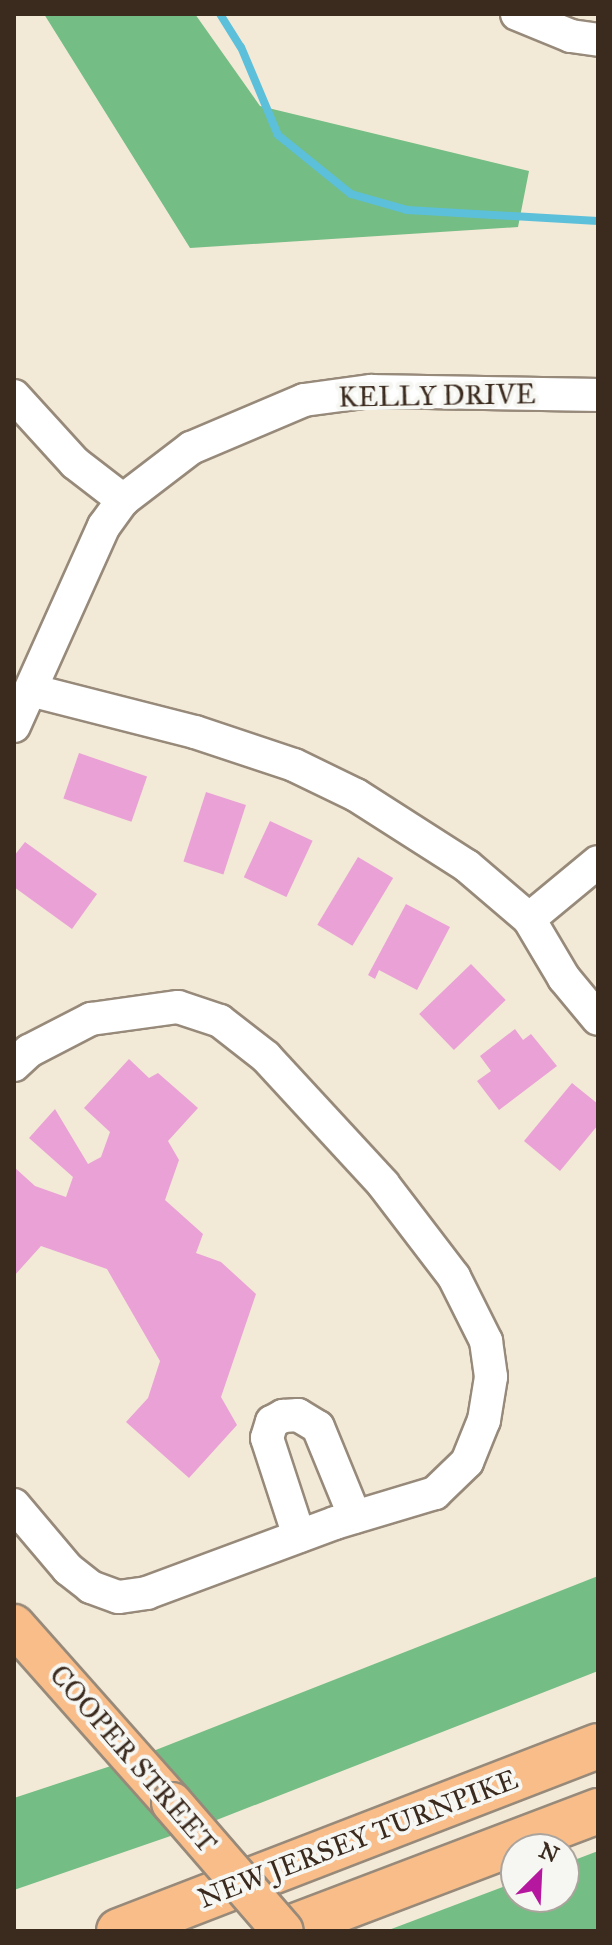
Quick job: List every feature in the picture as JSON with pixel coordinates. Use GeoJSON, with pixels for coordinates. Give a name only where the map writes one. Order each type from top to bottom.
{"type":"FeatureCollection","features":[{"type":"Feature","properties":{"kind":"highway","name":"NEW JERSEY TURNPIKE"},"geometry":{"type":"LineString","coordinates":[[119,1931],[598,1746]]}},
{"type":"Feature","properties":{"kind":"highway","name":"NEW JERSEY TURNPIKE"},"geometry":{"type":"LineString","coordinates":[[282,1931],[598,1811]]}},
{"type":"Feature","properties":{"kind":"main road","name":"COOPER STREET"},"geometry":{"type":"LineString","coordinates":[[14,1625],[282,1931]]}},
{"type":"Feature","properties":{"kind":"street"},"geometry":{"type":"LineString","coordinates":[[517,14],[571,36],[598,40]]}},
{"type":"Feature","properties":{"kind":"street","name":"KELLY DRIVE"},"geometry":{"type":"LineString","coordinates":[[14,726],[34,691],[75,585],[104,526],[123,500],[191,448],[304,400],[371,391],[598,395]]}},
{"type":"Feature","properties":{"kind":"street"},"geometry":{"type":"LineString","coordinates":[[14,396],[75,463],[123,500]]}},
{"type":"Feature","properties":{"kind":"street"},"geometry":{"type":"LineString","coordinates":[[34,691],[195,732],[306,771],[417,831],[529,919],[564,978],[598,1019]]}},
{"type":"Feature","properties":{"kind":"street"},"geometry":{"type":"LineString","coordinates":[[529,919],[598,862]]}},
{"type":"Feature","properties":{"kind":"street"},"geometry":{"type":"LineString","coordinates":[[14,1065],[91,1019],[178,1007],[220,1021],[266,1057],[383,1184],[454,1277],[486,1341],[491,1377],[484,1420],[467,1462],[435,1493],[299,1536],[147,1593],[118,1597],[91,1587],[68,1569],[14,1505]]}},
{"type":"Feature","properties":{"kind":"street"},"geometry":{"type":"LineString","coordinates":[[299,1536],[267,1438],[272,1422],[283,1416],[298,1415],[318,1427],[355,1517]]}},
{"type":"Feature","properties":{"kind":"green space"},"geometry":{"type":"Polygon","coordinates":[[[44,14],[195,14],[260,106],[529,171],[518,227],[190,248],[44,14]]]}},
{"type":"Feature","properties":{"kind":"green space"},"geometry":{"type":"Polygon","coordinates":[[[598,1576],[598,1671],[214,1821],[14,1890],[14,1798],[138,1757],[598,1576]]]}},
{"type":"Feature","properties":{"kind":"green space"},"geometry":{"type":"Polygon","coordinates":[[[598,1851],[598,1931],[386,1931],[500,1888],[500,1913],[580,1913],[580,1858],[598,1851]]]}},
{"type":"Feature","properties":{"kind":"building"},"geometry":{"type":"Polygon","coordinates":[[[79,753],[147,776],[131,822],[63,798],[79,753]]]}},
{"type":"Feature","properties":{"kind":"building"},"geometry":{"type":"Polygon","coordinates":[[[206,792],[246,805],[223,874],[183,861],[206,792]]]}},
{"type":"Feature","properties":{"kind":"building"},"geometry":{"type":"Polygon","coordinates":[[[270,821],[313,841],[286,897],[244,877],[270,821]]]}},
{"type":"Feature","properties":{"kind":"building"},"geometry":{"type":"Polygon","coordinates":[[[25,842],[97,894],[72,929],[14,887],[14,856],[25,842]]]}},
{"type":"Feature","properties":{"kind":"building"},"geometry":{"type":"Polygon","coordinates":[[[358,857],[393,878],[352,946],[317,925],[358,857]]]}},
{"type":"Feature","properties":{"kind":"building"},"geometry":{"type":"Polygon","coordinates":[[[406,904],[450,927],[417,990],[379,970],[375,979],[368,975],[406,904]]]}},
{"type":"Feature","properties":{"kind":"building"},"geometry":{"type":"Polygon","coordinates":[[[471,964],[506,1000],[454,1050],[419,1014],[471,964]]]}},
{"type":"Feature","properties":{"kind":"building"},"geometry":{"type":"Polygon","coordinates":[[[515,1029],[523,1040],[531,1034],[557,1066],[499,1110],[477,1081],[491,1071],[480,1056],[515,1029]]]}},
{"type":"Feature","properties":{"kind":"building"},"geometry":{"type":"Polygon","coordinates":[[[129,1059],[149,1078],[158,1073],[198,1108],[168,1141],[179,1160],[165,1200],[203,1234],[196,1253],[221,1262],[256,1294],[221,1397],[237,1425],[189,1478],[126,1422],[148,1398],[160,1361],[107,1269],[41,1246],[14,1276],[14,1167],[35,1186],[66,1197],[73,1177],[29,1138],[55,1109],[88,1164],[101,1157],[110,1132],[84,1108],[129,1059]]]}},
{"type":"Feature","properties":{"kind":"building"},"geometry":{"type":"Polygon","coordinates":[[[572,1083],[598,1104],[598,1125],[560,1171],[524,1141],[572,1083]]]}},
{"type":"Feature","properties":{"kind":"waterway"},"geometry":{"type":"LineString","coordinates":[[220,14],[241,47],[278,135],[351,194],[407,210],[598,221]]}}]}
